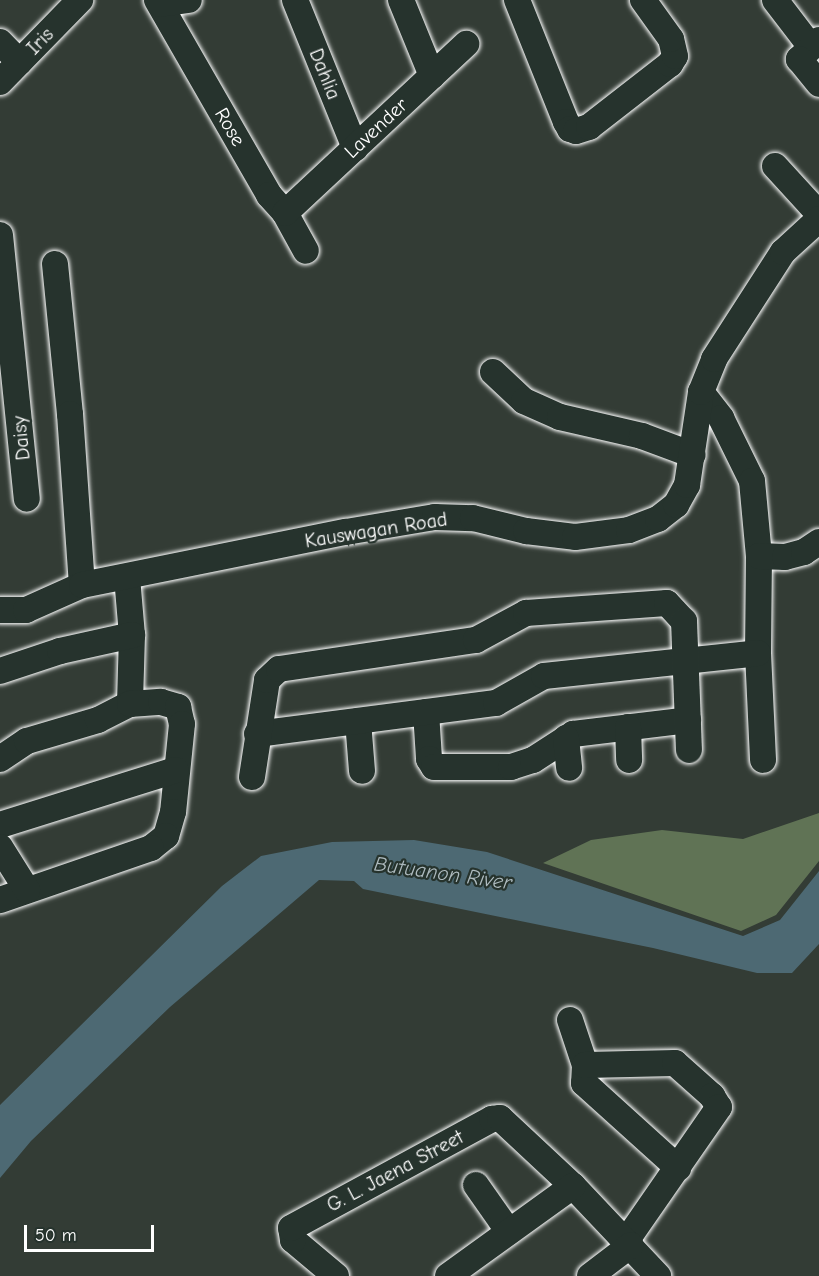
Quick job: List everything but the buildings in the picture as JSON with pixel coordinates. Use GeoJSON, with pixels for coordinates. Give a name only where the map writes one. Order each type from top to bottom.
{"type":"FeatureCollection","features":[{"type":"Feature","properties":{"kind":"street","name":"Iris"},"geometry":{"type":"LineString","coordinates":[[0,81],[80,0]]}},
{"type":"Feature","properties":{"kind":"street"},"geometry":{"type":"LineString","coordinates":[[159,2],[189,0]]}},
{"type":"Feature","properties":{"kind":"street","name":"Dahlia"},"geometry":{"type":"LineString","coordinates":[[295,0],[355,148]]}},
{"type":"Feature","properties":{"kind":"street"},"geometry":{"type":"LineString","coordinates":[[401,0],[432,76]]}},
{"type":"Feature","properties":{"kind":"street"},"geometry":{"type":"LineString","coordinates":[[517,0],[566,122],[570,129],[576,131],[589,127],[670,64],[675,56],[671,39],[643,0]]}},
{"type":"Feature","properties":{"kind":"street"},"geometry":{"type":"LineString","coordinates":[[775,0],[817,42],[800,59],[819,84]]}},
{"type":"Feature","properties":{"kind":"street","name":"Rose"},"geometry":{"type":"LineString","coordinates":[[159,2],[269,195],[285,213],[306,251]]}},
{"type":"Feature","properties":{"kind":"street"},"geometry":{"type":"LineString","coordinates":[[0,42],[20,62]]}},
{"type":"Feature","properties":{"kind":"street","name":"Lavender"},"geometry":{"type":"LineString","coordinates":[[285,213],[466,44]]}},
{"type":"Feature","properties":{"kind":"street"},"geometry":{"type":"LineString","coordinates":[[775,166],[819,217]]}},
{"type":"Feature","properties":{"kind":"street","name":"Kauswagan Road"},"geometry":{"type":"LineString","coordinates":[[0,610],[26,610],[82,585],[346,532],[435,517],[472,518],[525,531],[574,537],[628,530],[658,519],[676,505],[687,485],[701,392],[714,359],[783,252],[819,217]]}},
{"type":"Feature","properties":{"kind":"street","name":"Daisy"},"geometry":{"type":"LineString","coordinates":[[0,235],[7,366],[27,499]]}},
{"type":"Feature","properties":{"kind":"street"},"geometry":{"type":"LineString","coordinates":[[55,264],[70,414],[82,585]]}},
{"type":"Feature","properties":{"kind":"street"},"geometry":{"type":"LineString","coordinates":[[493,372],[524,401],[560,417],[642,436],[693,455]]}},
{"type":"Feature","properties":{"kind":"street"},"geometry":{"type":"LineString","coordinates":[[701,392],[721,418],[752,481],[759,556],[758,653],[763,760]]}},
{"type":"Feature","properties":{"kind":"street"},"geometry":{"type":"LineString","coordinates":[[759,556],[785,557],[804,552],[819,542]]}},
{"type":"Feature","properties":{"kind":"street"},"geometry":{"type":"LineString","coordinates":[[127,577],[132,635],[130,704]]}},
{"type":"Feature","properties":{"kind":"street"},"geometry":{"type":"LineString","coordinates":[[252,777],[267,680],[279,669],[476,640],[526,613],[667,603],[684,621],[689,750]]}},
{"type":"Feature","properties":{"kind":"street"},"geometry":{"type":"LineString","coordinates":[[0,671],[60,651],[132,635]]}},
{"type":"Feature","properties":{"kind":"street"},"geometry":{"type":"LineString","coordinates":[[257,734],[496,704],[544,676],[758,653]]}},
{"type":"Feature","properties":{"kind":"street"},"geometry":{"type":"LineString","coordinates":[[0,759],[27,741],[99,720],[130,704],[161,702],[178,707],[182,724],[173,812],[166,836],[151,848],[0,900]]}},
{"type":"Feature","properties":{"kind":"street"},"geometry":{"type":"LineString","coordinates":[[426,712],[429,759],[434,767],[511,767],[533,760],[573,734],[688,720]]}},
{"type":"Feature","properties":{"kind":"street"},"geometry":{"type":"LineString","coordinates":[[358,721],[362,771]]}},
{"type":"Feature","properties":{"kind":"street"},"geometry":{"type":"LineString","coordinates":[[628,727],[629,760]]}},
{"type":"Feature","properties":{"kind":"street"},"geometry":{"type":"LineString","coordinates":[[566,738],[569,768]]}},
{"type":"Feature","properties":{"kind":"street"},"geometry":{"type":"LineString","coordinates":[[0,825],[176,770]]}},
{"type":"Feature","properties":{"kind":"street"},"geometry":{"type":"LineString","coordinates":[[0,847],[27,890]]}},
{"type":"Feature","properties":{"kind":"street"},"geometry":{"type":"LineString","coordinates":[[570,1020],[585,1065],[584,1083],[678,1168]]}},
{"type":"Feature","properties":{"kind":"street"},"geometry":{"type":"LineString","coordinates":[[585,1065],[675,1063],[712,1096],[719,1107],[629,1243],[590,1276]]}},
{"type":"Feature","properties":{"kind":"street","name":"G. L. Jaena Street"},"geometry":{"type":"LineString","coordinates":[[336,1276],[293,1240],[291,1228],[492,1119],[500,1118],[573,1186]]}},
{"type":"Feature","properties":{"kind":"street"},"geometry":{"type":"LineString","coordinates":[[477,1185],[509,1232]]}},
{"type":"Feature","properties":{"kind":"street"},"geometry":{"type":"LineString","coordinates":[[448,1276],[573,1186],[658,1276]]}},
{"type":"Feature","properties":{"kind":"green space"},"geometry":{"type":"Polygon","coordinates":[[[819,813],[819,861],[776,915],[741,931],[543,863],[591,840],[662,830],[743,839],[819,813]]]}},
{"type":"Feature","properties":{"kind":"water","name":"Butuanon River"},"geometry":{"type":"Polygon","coordinates":[[[414,840],[487,852],[743,936],[780,920],[819,871],[819,944],[792,973],[757,973],[653,948],[363,889],[354,881],[319,880],[170,1007],[31,1141],[0,1178],[0,1105],[222,886],[261,856],[332,842],[414,840]]]}}]}
